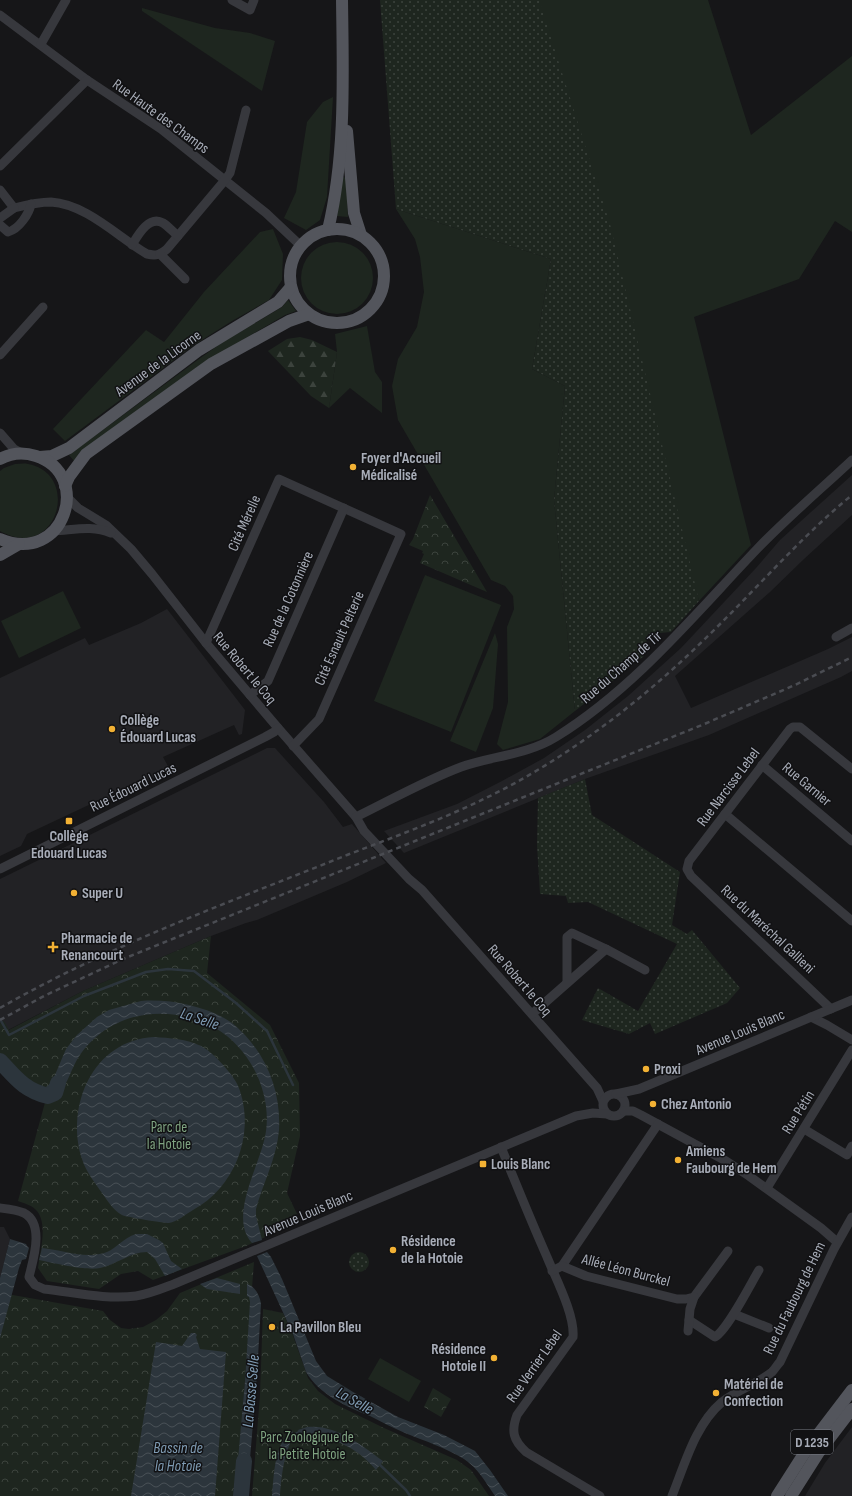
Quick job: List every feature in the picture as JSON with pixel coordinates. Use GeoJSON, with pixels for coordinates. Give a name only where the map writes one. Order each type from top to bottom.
{"type":"FeatureCollection","features":[{"type":"Feature","properties":{"kind":"main road"},"geometry":{"type":"LineString","coordinates":[[328,230],[336,193],[339,160],[343,88],[342,0]]}},
{"type":"Feature","properties":{"kind":"main road"},"geometry":{"type":"LineString","coordinates":[[343,88],[354,212],[361,235]]}},
{"type":"Feature","properties":{"kind":"main road"},"geometry":{"type":"LineString","coordinates":[[339,229],[361,235],[373,245],[381,258],[384,273],[383,288],[377,302],[366,314],[353,321],[338,324],[323,321],[309,314],[295,297],[291,286],[290,272],[294,259],[301,246],[313,236],[328,230],[339,229]]}},
{"type":"Feature","properties":{"kind":"main road","name":"Avenue de la Licorne"},"geometry":{"type":"LineString","coordinates":[[40,457],[52,456],[69,448],[199,350],[278,302],[291,286]]}},
{"type":"Feature","properties":{"kind":"main road"},"geometry":{"type":"LineString","coordinates":[[0,539],[9,543],[19,544],[38,542],[46,537],[54,531],[61,521],[66,510],[66,492],[69,477],[86,454],[211,364],[288,321],[309,314]]}},
{"type":"Feature","properties":{"kind":"main road"},"geometry":{"type":"LineString","coordinates":[[0,459],[13,454],[40,457],[51,464],[60,474],[66,492]]}},
{"type":"Feature","properties":{"kind":"main road"},"geometry":{"type":"LineString","coordinates":[[0,556],[19,544]]}},
{"type":"Feature","properties":{"kind":"main road","name":"D 1235"},"geometry":{"type":"LineString","coordinates":[[777,1496],[807,1449],[852,1390]]}},
{"type":"Feature","properties":{"kind":"main road","name":"D 1235"},"geometry":{"type":"LineString","coordinates":[[791,1496],[819,1452],[852,1409]]}},
{"type":"Feature","properties":{"kind":"street"},"geometry":{"type":"LineString","coordinates":[[41,44],[66,0]]}},
{"type":"Feature","properties":{"kind":"street"},"geometry":{"type":"LineString","coordinates":[[232,0],[250,10],[254,0]]}},
{"type":"Feature","properties":{"kind":"street","name":"Rue Haute des Champs"},"geometry":{"type":"LineString","coordinates":[[0,14],[87,80],[162,129],[266,213],[301,246]]}},
{"type":"Feature","properties":{"kind":"street"},"geometry":{"type":"LineString","coordinates":[[0,166],[87,80]]}},
{"type":"Feature","properties":{"kind":"street"},"geometry":{"type":"LineString","coordinates":[[0,218],[14,208],[31,204],[50,202],[61,204],[94,218],[147,254],[160,254],[167,249],[230,173],[246,110]]}},
{"type":"Feature","properties":{"kind":"street"},"geometry":{"type":"LineString","coordinates":[[0,190],[14,208]]}},
{"type":"Feature","properties":{"kind":"street"},"geometry":{"type":"LineString","coordinates":[[0,225],[8,232],[12,231],[29,213],[31,204]]}},
{"type":"Feature","properties":{"kind":"street"},"geometry":{"type":"LineString","coordinates":[[132,245],[140,231],[148,224],[156,222],[163,223],[178,236]]}},
{"type":"Feature","properties":{"kind":"street"},"geometry":{"type":"LineString","coordinates":[[160,254],[184,279]]}},
{"type":"Feature","properties":{"kind":"street"},"geometry":{"type":"LineString","coordinates":[[0,355],[43,307]]}},
{"type":"Feature","properties":{"kind":"street"},"geometry":{"type":"LineString","coordinates":[[0,434],[14,449],[23,454]]}},
{"type":"Feature","properties":{"kind":"street","name":"Rue du Champ de Tir"},"geometry":{"type":"LineString","coordinates":[[356,817],[409,790],[456,769],[527,750],[543,744],[584,718],[628,683],[667,646],[768,537],[852,460]]}},
{"type":"Feature","properties":{"kind":"street","name":"Cité Mérelle"},"geometry":{"type":"LineString","coordinates":[[206,643],[279,479],[344,508]]}},
{"type":"Feature","properties":{"kind":"street","name":"Rue Robert le Coq"},"geometry":{"type":"LineString","coordinates":[[66,492],[78,508],[106,525],[131,549],[206,643],[293,746],[356,817],[383,841],[406,867],[422,890],[598,1088],[608,1102]]}},
{"type":"Feature","properties":{"kind":"street","name":"Cité Esnault Pelterie"},"geometry":{"type":"LineString","coordinates":[[293,746],[319,719],[401,534],[344,508]]}},
{"type":"Feature","properties":{"kind":"street","name":"Rue de la Cotonnière"},"geometry":{"type":"LineString","coordinates":[[250,695],[268,681],[344,508]]}},
{"type":"Feature","properties":{"kind":"street","name":"Rue Robert le Coq"},"geometry":{"type":"LineString","coordinates":[[54,531],[93,528],[102,529],[115,534]]}},
{"type":"Feature","properties":{"kind":"street"},"geometry":{"type":"LineString","coordinates":[[836,637],[852,628]]}},
{"type":"Feature","properties":{"kind":"street","name":"Rue Narcisse Lebel"},"geometry":{"type":"LineString","coordinates":[[687,869],[689,861],[790,729],[796,726],[805,730],[852,769]]}},
{"type":"Feature","properties":{"kind":"street","name":"Rue Édouard Lucas"},"geometry":{"type":"LineString","coordinates":[[0,869],[274,732],[278,728]]}},
{"type":"Feature","properties":{"kind":"street","name":"Rue Garnier"},"geometry":{"type":"LineString","coordinates":[[762,765],[852,841]]}},
{"type":"Feature","properties":{"kind":"street"},"geometry":{"type":"LineString","coordinates":[[725,814],[851,918]]}},
{"type":"Feature","properties":{"kind":"street","name":"Rue du Maréchal Gallieni"},"geometry":{"type":"LineString","coordinates":[[687,869],[691,876],[831,1009]]}},
{"type":"Feature","properties":{"kind":"street"},"geometry":{"type":"LineString","coordinates":[[567,983],[567,937],[572,933],[645,970]]}},
{"type":"Feature","properties":{"kind":"street"},"geometry":{"type":"LineString","coordinates":[[532,1014],[606,949]]}},
{"type":"Feature","properties":{"kind":"street","name":"Avenue Louis Blanc"},"geometry":{"type":"LineString","coordinates":[[0,1208],[24,1213],[33,1221],[36,1232],[36,1244],[29,1277],[35,1285],[44,1289],[101,1296],[135,1296],[156,1291],[576,1116],[593,1113],[608,1102],[852,1000]]}},
{"type":"Feature","properties":{"kind":"street"},"geometry":{"type":"LineString","coordinates":[[811,1017],[852,1040]]}},
{"type":"Feature","properties":{"kind":"street","name":"Rue Pétin"},"geometry":{"type":"LineString","coordinates":[[767,1188],[852,1050]]}},
{"type":"Feature","properties":{"kind":"street","name":"Avenue Louis Blanc"},"geometry":{"type":"LineString","coordinates":[[625,1108],[639,1089]]}},
{"type":"Feature","properties":{"kind":"street"},"geometry":{"type":"LineString","coordinates":[[622,1097],[625,1108],[616,1117],[608,1102],[622,1097]]}},
{"type":"Feature","properties":{"kind":"street"},"geometry":{"type":"LineString","coordinates":[[625,1108],[726,1161],[767,1188],[821,1228],[837,1242]]}},
{"type":"Feature","properties":{"kind":"street"},"geometry":{"type":"LineString","coordinates":[[562,1266],[658,1124]]}},
{"type":"Feature","properties":{"kind":"street"},"geometry":{"type":"LineString","coordinates":[[804,1129],[846,1155],[852,1146]]}},
{"type":"Feature","properties":{"kind":"street","name":"Rue Verrier Lebel"},"geometry":{"type":"LineString","coordinates":[[501,1147],[572,1319],[574,1329],[573,1337],[517,1415],[513,1428],[514,1436],[518,1444],[526,1452],[600,1496]]}},
{"type":"Feature","properties":{"kind":"street","name":"Rue du Faubourg de Hem"},"geometry":{"type":"LineString","coordinates":[[672,1496],[696,1437],[705,1421],[713,1411],[724,1401],[773,1371],[780,1362],[837,1242],[852,1217]]}},
{"type":"Feature","properties":{"kind":"street"},"geometry":{"type":"LineString","coordinates":[[688,1331],[694,1297],[728,1251]]}},
{"type":"Feature","properties":{"kind":"street","name":"Allée Léon Burckel"},"geometry":{"type":"LineString","coordinates":[[552,1271],[562,1266],[586,1276],[677,1298],[686,1299],[694,1297]]}},
{"type":"Feature","properties":{"kind":"street"},"geometry":{"type":"LineString","coordinates":[[689,1320],[715,1337],[719,1335],[734,1314],[759,1270]]}},
{"type":"Feature","properties":{"kind":"street"},"geometry":{"type":"LineString","coordinates":[[734,1314],[769,1328]]}},
{"type":"Feature","properties":{"kind":"shaded area"},"geometry":{"type":"Polygon","coordinates":[[[852,475],[852,515],[770,592],[675,676],[691,708],[828,649],[852,637],[852,671],[709,735],[585,779],[404,853],[384,831],[457,804],[544,758],[585,730],[628,696],[681,648],[756,568],[780,540],[852,475]]]}},
{"type":"Feature","properties":{"kind":"shaded area","name":"Collège Édouard Lucas"},"geometry":{"type":"Polygon","coordinates":[[[167,609],[245,710],[242,734],[239,735],[234,725],[163,757],[170,770],[97,806],[95,802],[27,834],[21,846],[0,856],[0,678],[85,638],[89,645],[141,623],[167,609]]]}},
{"type":"Feature","properties":{"kind":"shaded area"},"geometry":{"type":"Polygon","coordinates":[[[267,748],[275,748],[324,802],[343,827],[352,824],[386,863],[347,882],[257,920],[211,936],[83,991],[8,1030],[0,1023],[0,879],[267,748]]]}},
{"type":"Feature","properties":{"kind":"shaded area"},"geometry":{"type":"Polygon","coordinates":[[[0,1227],[4,1227],[10,1239],[0,1278],[0,1227]]]}},
{"type":"Feature","properties":{"kind":"shaded area"},"geometry":{"type":"Polygon","coordinates":[[[852,1427],[852,1496],[805,1496],[825,1463],[852,1427]]]}},
{"type":"Feature","properties":{"kind":"green space"},"geometry":{"type":"Polygon","coordinates":[[[380,0],[539,0],[610,224],[699,601],[671,632],[648,634],[644,656],[575,711],[554,500],[565,386],[532,369],[551,259],[396,209],[380,0]]]}},
{"type":"Feature","properties":{"kind":"green space"},"geometry":{"type":"Polygon","coordinates":[[[531,0],[708,0],[751,135],[852,56],[852,232],[835,221],[799,279],[694,317],[751,545],[699,601],[531,0]]]}},
{"type":"Feature","properties":{"kind":"green space"},"geometry":{"type":"Polygon","coordinates":[[[142,8],[215,28],[250,33],[275,41],[262,91],[142,11],[142,8]]]}},
{"type":"Feature","properties":{"kind":"green space"},"geometry":{"type":"Polygon","coordinates":[[[333,97],[327,197],[320,220],[306,230],[284,218],[296,192],[307,122],[323,102],[333,97]]]}},
{"type":"Feature","properties":{"kind":"green space"},"geometry":{"type":"Polygon","coordinates":[[[343,177],[346,178],[348,217],[337,216],[343,177]]]}},
{"type":"Feature","properties":{"kind":"green space"},"geometry":{"type":"Polygon","coordinates":[[[396,209],[551,259],[532,369],[565,386],[554,500],[575,711],[540,739],[503,750],[497,744],[508,702],[507,627],[514,609],[513,596],[505,586],[491,580],[398,420],[392,386],[398,359],[417,327],[424,292],[420,257],[415,239],[396,209]]]}},
{"type":"Feature","properties":{"kind":"green space"},"geometry":{"type":"Polygon","coordinates":[[[273,229],[283,254],[282,280],[269,300],[194,345],[65,441],[53,429],[146,330],[164,342],[204,292],[260,232],[273,229]]]}},
{"type":"Feature","properties":{"kind":"green space"},"geometry":{"type":"Polygon","coordinates":[[[337,242],[357,248],[367,258],[373,278],[367,298],[357,308],[337,314],[317,308],[307,298],[301,278],[307,258],[317,248],[337,242]]]}},
{"type":"Feature","properties":{"kind":"green space"},"geometry":{"type":"Polygon","coordinates":[[[288,300],[296,311],[285,315],[207,361],[74,461],[69,455],[220,344],[282,307],[288,300]]]}},
{"type":"Feature","properties":{"kind":"green space"},"geometry":{"type":"Polygon","coordinates":[[[367,326],[375,372],[382,382],[382,413],[350,388],[329,408],[337,352],[335,334],[367,326]]]}},
{"type":"Feature","properties":{"kind":"green space"},"geometry":{"type":"Polygon","coordinates":[[[300,337],[312,340],[337,352],[329,408],[311,396],[268,351],[287,339],[300,337]]]}},
{"type":"Feature","properties":{"kind":"green space"},"geometry":{"type":"Polygon","coordinates":[[[15,464],[28,464],[45,471],[54,483],[58,498],[56,513],[48,526],[36,535],[20,538],[0,531],[0,471],[15,464]]]}},
{"type":"Feature","properties":{"kind":"green space"},"geometry":{"type":"Polygon","coordinates":[[[430,495],[487,592],[420,563],[424,554],[422,553],[423,551],[409,545],[413,539],[430,495]]]}},
{"type":"Feature","properties":{"kind":"green space"},"geometry":{"type":"Polygon","coordinates":[[[425,575],[501,605],[451,732],[374,701],[425,575]]]}},
{"type":"Feature","properties":{"kind":"green space"},"geometry":{"type":"Polygon","coordinates":[[[63,591],[81,628],[19,658],[1,621],[63,591]]]}},
{"type":"Feature","properties":{"kind":"green space"},"geometry":{"type":"Polygon","coordinates":[[[495,633],[498,644],[493,708],[476,752],[450,741],[495,633]]]}},
{"type":"Feature","properties":{"kind":"green space"},"geometry":{"type":"Polygon","coordinates":[[[585,779],[592,815],[680,872],[672,925],[687,934],[692,930],[740,988],[727,1003],[655,1034],[650,1023],[629,1034],[582,1020],[598,988],[638,1011],[677,944],[588,902],[568,903],[566,896],[540,894],[537,845],[538,798],[585,779]]]}},
{"type":"Feature","properties":{"kind":"green space","name":"Parc de la Hotoie"},"geometry":{"type":"Polygon","coordinates":[[[211,936],[207,973],[270,1025],[299,1083],[300,1136],[287,1193],[297,1214],[288,1218],[283,1229],[246,1246],[153,1280],[138,1271],[121,1274],[99,1289],[47,1281],[38,1268],[42,1245],[42,1221],[35,1209],[18,1201],[46,1099],[0,1055],[0,1023],[4,1021],[9,1030],[83,991],[211,936]]]}},
{"type":"Feature","properties":{"kind":"green space"},"geometry":{"type":"Polygon","coordinates":[[[355,1252],[363,1252],[369,1258],[369,1266],[363,1272],[355,1272],[349,1266],[349,1258],[355,1252]]]}},
{"type":"Feature","properties":{"kind":"green space"},"geometry":{"type":"Polygon","coordinates":[[[254,1262],[236,1496],[0,1496],[0,1323],[7,1294],[103,1311],[110,1320],[121,1328],[129,1329],[143,1327],[156,1320],[167,1311],[180,1293],[254,1262]]]}},
{"type":"Feature","properties":{"kind":"green space","name":"Parc Zoologique de la Petite Hotoie"},"geometry":{"type":"Polygon","coordinates":[[[263,1309],[283,1313],[292,1333],[308,1378],[318,1391],[335,1404],[384,1428],[457,1460],[471,1470],[489,1496],[252,1496],[260,1395],[263,1309]]]}},
{"type":"Feature","properties":{"kind":"green space"},"geometry":{"type":"Polygon","coordinates":[[[380,1358],[421,1381],[409,1402],[368,1379],[380,1358]]]}},
{"type":"Feature","properties":{"kind":"green space"},"geometry":{"type":"Polygon","coordinates":[[[433,1388],[451,1399],[441,1417],[424,1407],[433,1388]]]}},
{"type":"Feature","properties":{"kind":"water"},"geometry":{"type":"Polygon","coordinates":[[[141,1001],[173,1002],[194,1006],[224,1018],[245,1035],[261,1056],[267,1067],[272,1079],[278,1104],[279,1130],[276,1150],[256,1209],[256,1216],[262,1240],[252,1243],[245,1232],[243,1219],[244,1204],[266,1131],[267,1115],[265,1099],[261,1084],[254,1069],[242,1051],[227,1036],[215,1028],[197,1020],[178,1015],[159,1014],[140,1016],[122,1021],[105,1030],[91,1042],[78,1058],[60,1095],[57,1098],[46,1102],[42,1101],[45,1088],[52,1082],[66,1049],[77,1035],[97,1017],[109,1010],[141,1001]]]}},
{"type":"Feature","properties":{"kind":"water"},"geometry":{"type":"Polygon","coordinates":[[[154,1037],[178,1039],[190,1042],[201,1046],[210,1052],[231,1074],[239,1087],[244,1108],[245,1125],[243,1143],[238,1159],[230,1175],[220,1188],[207,1200],[178,1220],[169,1223],[125,1216],[110,1205],[86,1168],[82,1159],[78,1139],[78,1118],[81,1098],[89,1079],[100,1063],[115,1050],[133,1041],[154,1037]]]}},
{"type":"Feature","properties":{"kind":"water"},"geometry":{"type":"Polygon","coordinates":[[[0,1056],[22,1079],[39,1090],[38,1097],[31,1094],[0,1070],[0,1056]]]}},
{"type":"Feature","properties":{"kind":"water"},"geometry":{"type":"Polygon","coordinates":[[[136,1234],[147,1234],[163,1243],[171,1261],[182,1269],[165,1276],[155,1259],[147,1252],[135,1254],[106,1266],[94,1269],[39,1260],[42,1248],[83,1255],[99,1254],[111,1250],[127,1238],[136,1234]]]}},
{"type":"Feature","properties":{"kind":"water"},"geometry":{"type":"Polygon","coordinates":[[[10,1239],[26,1244],[29,1248],[26,1259],[22,1260],[19,1268],[0,1338],[0,1278],[10,1239]]]}},
{"type":"Feature","properties":{"kind":"water"},"geometry":{"type":"Polygon","coordinates":[[[267,1252],[282,1279],[316,1361],[327,1376],[398,1417],[444,1435],[475,1451],[508,1496],[495,1496],[478,1471],[464,1459],[443,1448],[401,1431],[352,1408],[334,1399],[318,1387],[306,1372],[293,1334],[257,1256],[267,1252]]]}},
{"type":"Feature","properties":{"kind":"water"},"geometry":{"type":"Polygon","coordinates":[[[217,1278],[240,1284],[240,1294],[207,1289],[200,1284],[217,1278]]]}},
{"type":"Feature","properties":{"kind":"water"},"geometry":{"type":"Polygon","coordinates":[[[247,1284],[257,1292],[261,1304],[248,1483],[236,1482],[250,1302],[249,1297],[247,1296],[247,1284]]]}},
{"type":"Feature","properties":{"kind":"water","name":"Bassin de la Hotoie"},"geometry":{"type":"Polygon","coordinates":[[[191,1333],[195,1333],[197,1335],[196,1337],[200,1349],[226,1352],[215,1496],[131,1496],[156,1342],[182,1346],[191,1333]]]}},
{"type":"Feature","properties":{"kind":"water"},"geometry":{"type":"Polygon","coordinates":[[[307,1427],[318,1427],[338,1432],[357,1442],[383,1461],[376,1470],[360,1455],[342,1444],[322,1437],[300,1435],[298,1430],[307,1427]]]}},
{"type":"Feature","properties":{"kind":"water"},"geometry":{"type":"Polygon","coordinates":[[[292,1431],[295,1436],[291,1441],[286,1456],[282,1473],[280,1496],[272,1496],[274,1470],[278,1452],[286,1436],[292,1431]]]}},
{"type":"Feature","properties":{"kind":"waterway"},"geometry":{"type":"LineString","coordinates":[[0,1019],[9,1035],[84,996],[146,972],[168,969],[194,971],[236,1003],[267,1031],[293,1085]]}},
{"type":"Feature","properties":{"kind":"waterway","name":"La Selle"},"geometry":{"type":"LineString","coordinates":[[0,1061],[21,1083],[26,1087],[40,1093],[48,1096],[55,1093],[58,1083]]}},
{"type":"Feature","properties":{"kind":"waterway"},"geometry":{"type":"LineString","coordinates":[[291,1436],[301,1431]]}},
{"type":"Feature","properties":{"kind":"waterway","name":"La Basse Selle"},"geometry":{"type":"LineString","coordinates":[[241,1496],[244,1461]]}},
{"type":"Feature","properties":{"kind":"waterway"},"geometry":{"type":"LineString","coordinates":[[379,1464],[406,1490],[410,1496]]}},
{"type":"Feature","properties":{"kind":"railway"},"geometry":{"type":"LineString","coordinates":[[0,1008],[42,985],[127,944],[415,829],[503,790],[524,778],[600,729],[648,691],[715,629],[799,543],[852,495]]}},
{"type":"Feature","properties":{"kind":"railway"},"geometry":{"type":"LineString","coordinates":[[0,1020],[44,996],[123,959],[702,725],[795,685],[852,657]]}},
{"type":"Feature","properties":{"kind":"place","name":"Foyer d'Accueil Médicalisé"},"geometry":{"type":"Point","coordinates":[353,467]}},
{"type":"Feature","properties":{"kind":"place","name":"Collège Édouard Lucas"},"geometry":{"type":"Point","coordinates":[112,729]}},
{"type":"Feature","properties":{"kind":"place","name":"Collège Edouard Lucas"},"geometry":{"type":"Point","coordinates":[69,821]}},
{"type":"Feature","properties":{"kind":"place","name":"Super U"},"geometry":{"type":"Point","coordinates":[74,893]}},
{"type":"Feature","properties":{"kind":"place","name":"Pharmacie de Renancourt"},"geometry":{"type":"Point","coordinates":[53,947]}},
{"type":"Feature","properties":{"kind":"place","name":"Proxi"},"geometry":{"type":"Point","coordinates":[646,1069]}},
{"type":"Feature","properties":{"kind":"place","name":"Chez Antonio"},"geometry":{"type":"Point","coordinates":[653,1104]}},
{"type":"Feature","properties":{"kind":"place","name":"Amiens Faubourg de Hem"},"geometry":{"type":"Point","coordinates":[678,1160]}},
{"type":"Feature","properties":{"kind":"place","name":"Louis Blanc"},"geometry":{"type":"Point","coordinates":[483,1164]}},
{"type":"Feature","properties":{"kind":"place","name":"Résidence de la Hotoie"},"geometry":{"type":"Point","coordinates":[393,1250]}},
{"type":"Feature","properties":{"kind":"place","name":"La Pavillon Bleu"},"geometry":{"type":"Point","coordinates":[272,1327]}},
{"type":"Feature","properties":{"kind":"place","name":"Résidence Hotoie II"},"geometry":{"type":"Point","coordinates":[494,1358]}},
{"type":"Feature","properties":{"kind":"place","name":"Matériel de Confection"},"geometry":{"type":"Point","coordinates":[716,1393]}}]}
